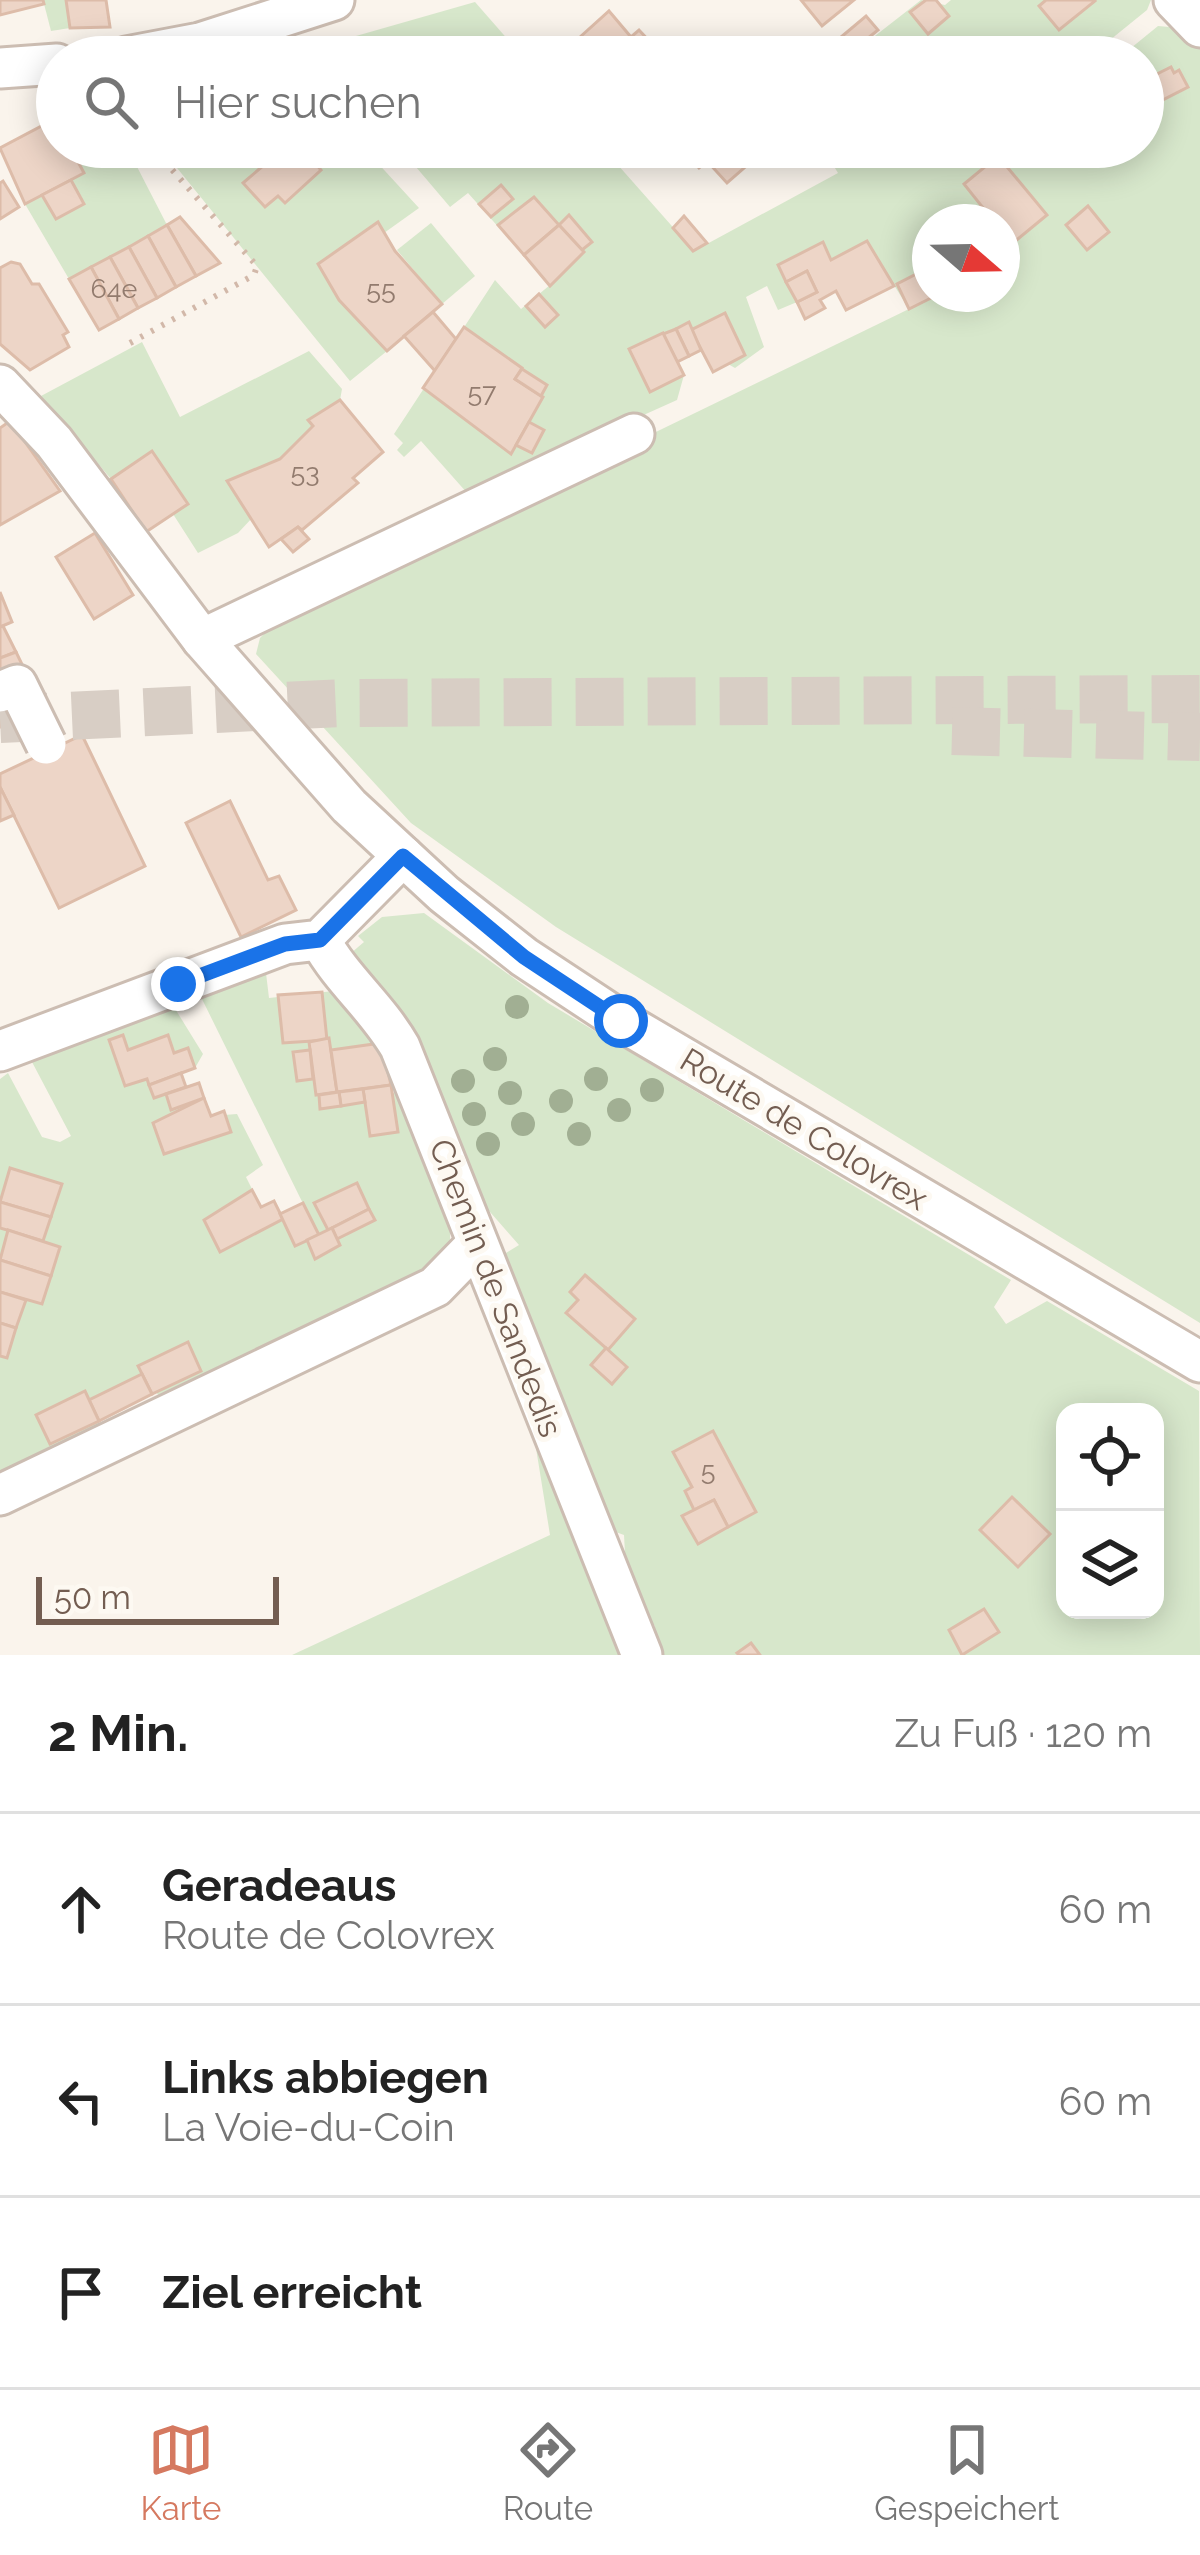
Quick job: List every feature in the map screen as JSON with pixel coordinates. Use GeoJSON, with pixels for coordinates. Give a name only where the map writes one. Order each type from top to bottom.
{"type":"FeatureCollection","features":[{"type":"Feature","properties":{"kind":"street"},"geometry":{"type":"LineString","coordinates":[[222,36],[334,0]]}},
{"type":"Feature","properties":{"kind":"street"},"geometry":{"type":"LineString","coordinates":[[1174,0],[1200,27]]}},
{"type":"Feature","properties":{"kind":"street"},"geometry":{"type":"LineString","coordinates":[[0,68],[36,65]]}},
{"type":"Feature","properties":{"kind":"street","name":"Route de Colovrex"},"geometry":{"type":"LineString","coordinates":[[0,385],[54,442],[202,639],[350,806],[490,931],[568,988],[1200,1362]]}},
{"type":"Feature","properties":{"kind":"street"},"geometry":{"type":"LineString","coordinates":[[202,639],[634,434]]}},
{"type":"Feature","properties":{"kind":"street"},"geometry":{"type":"LineString","coordinates":[[0,692],[17,685],[46,744]]}},
{"type":"Feature","properties":{"kind":"street"},"geometry":{"type":"LineString","coordinates":[[0,1051],[285,944],[320,940],[403,856]]}},
{"type":"Feature","properties":{"kind":"street","name":"Chemin de Sandedis"},"geometry":{"type":"LineString","coordinates":[[320,940],[338,972],[381,1014],[400,1047],[641,1655]]}},
{"type":"Feature","properties":{"kind":"street"},"geometry":{"type":"LineString","coordinates":[[0,1495],[435,1287],[477,1244]]}},
{"type":"Feature","properties":{"kind":"path"},"geometry":{"type":"LineString","coordinates":[[130,343],[254,274],[256,266],[170,168]]}},
{"type":"Feature","properties":{"kind":"green space"},"geometry":{"type":"Polygon","coordinates":[[[43,0],[66,0],[70,28],[51,31],[43,0]]]}},
{"type":"Feature","properties":{"kind":"green space"},"geometry":{"type":"Polygon","coordinates":[[[921,0],[945,5],[951,0],[1151,0],[1147,10],[1115,36],[875,36],[921,0]]]}},
{"type":"Feature","properties":{"kind":"green space"},"geometry":{"type":"Polygon","coordinates":[[[475,2],[505,36],[356,36],[475,2]]]}},
{"type":"Feature","properties":{"kind":"green space"},"geometry":{"type":"Polygon","coordinates":[[[1158,26],[1181,28],[1200,49],[1200,1323],[556,927],[411,823],[256,654],[260,638],[285,612],[909,309],[867,242],[831,260],[822,242],[778,265],[797,302],[778,310],[767,286],[746,297],[764,347],[735,368],[728,364],[713,372],[700,350],[678,362],[684,375],[677,400],[468,494],[421,441],[404,457],[397,450],[403,443],[394,434],[495,280],[521,309],[550,285],[468,193],[450,207],[417,168],[621,168],[694,251],[838,173],[835,168],[1164,168],[1164,36],[1146,36],[1158,26]]]}},
{"type":"Feature","properties":{"kind":"green space"},"geometry":{"type":"Polygon","coordinates":[[[80,168],[138,168],[167,225],[69,279],[25,204],[83,173],[80,168]]]}},
{"type":"Feature","properties":{"kind":"green space"},"geometry":{"type":"Polygon","coordinates":[[[177,168],[382,168],[419,208],[384,233],[377,222],[319,265],[339,300],[387,351],[350,381],[177,168]]]}},
{"type":"Feature","properties":{"kind":"green space"},"geometry":{"type":"Polygon","coordinates":[[[431,223],[475,276],[442,304],[397,250],[431,223]]]}},
{"type":"Feature","properties":{"kind":"green space"},"geometry":{"type":"Polygon","coordinates":[[[142,342],[180,417],[309,351],[342,389],[340,400],[309,419],[313,426],[280,459],[228,481],[253,517],[238,533],[198,553],[173,514],[188,503],[153,452],[111,479],[41,396],[142,342]]]}},
{"type":"Feature","properties":{"kind":"green space"},"geometry":{"type":"Polygon","coordinates":[[[424,913],[548,1003],[1011,1280],[994,1307],[1006,1324],[1047,1301],[1199,1391],[1200,1655],[652,1655],[648,1643],[655,1626],[636,1614],[614,1557],[625,1553],[624,1535],[602,1527],[496,1259],[519,1245],[469,1188],[344,959],[364,942],[358,936],[382,917],[424,913]]]}},
{"type":"Feature","properties":{"kind":"green space"},"geometry":{"type":"Polygon","coordinates":[[[266,973],[269,998],[334,991],[381,1043],[331,1050],[327,1040],[309,1042],[316,1094],[391,1085],[393,1093],[409,1091],[443,1175],[435,1190],[450,1225],[450,1242],[419,1284],[166,1405],[142,1374],[99,1421],[100,1436],[0,1484],[0,1079],[8,1073],[42,1137],[60,1142],[71,1136],[32,1062],[174,1007],[203,1054],[195,1068],[182,1073],[186,1086],[199,1083],[211,1116],[237,1114],[263,1165],[246,1177],[261,1207],[274,1201],[295,1245],[318,1234],[200,995],[266,973]]]}},
{"type":"Feature","properties":{"kind":"green space"},"geometry":{"type":"Polygon","coordinates":[[[531,1417],[632,1655],[292,1655],[550,1535],[531,1417]]]}},
{"type":"Feature","properties":{"kind":"building"},"geometry":{"type":"Polygon","coordinates":[[[0,0],[43,0],[44,4],[0,15],[0,0]]]}},
{"type":"Feature","properties":{"kind":"building"},"geometry":{"type":"Polygon","coordinates":[[[66,0],[106,0],[110,27],[70,28],[66,0]]]}},
{"type":"Feature","properties":{"kind":"building"},"geometry":{"type":"Polygon","coordinates":[[[801,0],[854,0],[822,26],[801,0]]]}},
{"type":"Feature","properties":{"kind":"building"},"geometry":{"type":"Polygon","coordinates":[[[926,0],[936,0],[949,16],[928,34],[910,12],[926,0]]]}},
{"type":"Feature","properties":{"kind":"building"},"geometry":{"type":"Polygon","coordinates":[[[1046,0],[1095,1],[1059,30],[1039,6],[1046,0]]]}},
{"type":"Feature","properties":{"kind":"building"},"geometry":{"type":"Polygon","coordinates":[[[609,11],[630,36],[581,36],[609,11]]]}},
{"type":"Feature","properties":{"kind":"building"},"geometry":{"type":"Polygon","coordinates":[[[866,16],[878,30],[871,36],[842,36],[866,16]]]}},
{"type":"Feature","properties":{"kind":"building"},"geometry":{"type":"Polygon","coordinates":[[[1164,70],[1179,70],[1188,87],[1164,99],[1164,70]]]}},
{"type":"Feature","properties":{"kind":"building"},"geometry":{"type":"Polygon","coordinates":[[[36,129],[36,168],[81,168],[84,173],[25,204],[0,148],[36,129]]]}},
{"type":"Feature","properties":{"kind":"building"},"geometry":{"type":"Polygon","coordinates":[[[260,168],[321,170],[285,203],[278,196],[265,207],[243,183],[260,168]]]}},
{"type":"Feature","properties":{"kind":"building"},"geometry":{"type":"Polygon","coordinates":[[[713,168],[744,168],[727,183],[713,168]]]}},
{"type":"Feature","properties":{"kind":"building"},"geometry":{"type":"Polygon","coordinates":[[[983,168],[1008,168],[1047,215],[1020,237],[1020,204],[980,204],[964,184],[983,168]]]}},
{"type":"Feature","properties":{"kind":"building"},"geometry":{"type":"Polygon","coordinates":[[[71,180],[84,204],[56,219],[42,195],[71,180]]]}},
{"type":"Feature","properties":{"kind":"building"},"geometry":{"type":"Polygon","coordinates":[[[0,183],[19,207],[0,219],[0,183]]]}},
{"type":"Feature","properties":{"kind":"building"},"geometry":{"type":"Polygon","coordinates":[[[501,185],[513,199],[491,217],[479,204],[501,185]]]}},
{"type":"Feature","properties":{"kind":"building"},"geometry":{"type":"Polygon","coordinates":[[[534,197],[559,225],[524,255],[498,225],[534,197]]]}},
{"type":"Feature","properties":{"kind":"building"},"geometry":{"type":"Polygon","coordinates":[[[1088,206],[1109,232],[1087,250],[1066,225],[1088,206]]]}},
{"type":"Feature","properties":{"kind":"building"},"geometry":{"type":"Polygon","coordinates":[[[569,215],[592,242],[582,250],[559,225],[569,215]]]}},
{"type":"Feature","properties":{"kind":"building"},"geometry":{"type":"Polygon","coordinates":[[[684,216],[707,243],[693,251],[673,228],[684,216]]]}},
{"type":"Feature","properties":{"kind":"building"},"geometry":{"type":"Polygon","coordinates":[[[180,217],[220,263],[196,276],[167,225],[180,217]]]}},
{"type":"Feature","properties":{"kind":"building"},"geometry":{"type":"Polygon","coordinates":[[[378,222],[395,251],[442,304],[387,351],[339,300],[318,264],[378,222]]]}},
{"type":"Feature","properties":{"kind":"building"},"geometry":{"type":"Polygon","coordinates":[[[167,225],[196,276],[176,287],[148,236],[167,225]]]}},
{"type":"Feature","properties":{"kind":"building"},"geometry":{"type":"Polygon","coordinates":[[[559,225],[584,252],[550,286],[524,255],[559,225]]]}},
{"type":"Feature","properties":{"kind":"building"},"geometry":{"type":"Polygon","coordinates":[[[148,236],[176,287],[157,298],[129,247],[148,236]]]}},
{"type":"Feature","properties":{"kind":"building"},"geometry":{"type":"Polygon","coordinates":[[[867,241],[894,286],[846,310],[836,291],[820,300],[825,308],[805,319],[797,302],[817,292],[807,271],[786,282],[778,265],[823,242],[831,260],[867,241]]]}},
{"type":"Feature","properties":{"kind":"building"},"geometry":{"type":"Polygon","coordinates":[[[129,247],[157,298],[138,308],[110,257],[129,247]]]}},
{"type":"Feature","properties":{"kind":"building"},"geometry":{"type":"Polygon","coordinates":[[[110,257],[138,308],[119,319],[91,267],[110,257]]]}},
{"type":"Feature","properties":{"kind":"building"},"geometry":{"type":"Polygon","coordinates":[[[11,262],[20,264],[32,284],[39,284],[68,332],[63,335],[69,347],[30,370],[0,344],[0,268],[11,262]]]}},
{"type":"Feature","properties":{"kind":"building"},"geometry":{"type":"Polygon","coordinates":[[[91,267],[119,319],[99,330],[69,279],[91,267]]]}},
{"type":"Feature","properties":{"kind":"building"},"geometry":{"type":"Polygon","coordinates":[[[807,271],[817,292],[797,302],[786,282],[807,271]]]}},
{"type":"Feature","properties":{"kind":"building"},"geometry":{"type":"Polygon","coordinates":[[[912,276],[912,308],[909,309],[897,284],[912,276]]]}},
{"type":"Feature","properties":{"kind":"building"},"geometry":{"type":"Polygon","coordinates":[[[539,294],[558,315],[545,327],[526,306],[539,294]]]}},
{"type":"Feature","properties":{"kind":"building"},"geometry":{"type":"Polygon","coordinates":[[[433,312],[456,339],[435,371],[404,336],[433,312]]]}},
{"type":"Feature","properties":{"kind":"building"},"geometry":{"type":"Polygon","coordinates":[[[725,313],[745,355],[713,372],[691,330],[725,313]]]}},
{"type":"Feature","properties":{"kind":"building"},"geometry":{"type":"Polygon","coordinates":[[[689,322],[701,350],[689,356],[676,329],[689,322]]]}},
{"type":"Feature","properties":{"kind":"building"},"geometry":{"type":"Polygon","coordinates":[[[464,327],[522,368],[515,379],[543,397],[511,454],[423,388],[464,327]]]}},
{"type":"Feature","properties":{"kind":"building"},"geometry":{"type":"Polygon","coordinates":[[[676,329],[689,356],[677,362],[663,334],[676,329]]]}},
{"type":"Feature","properties":{"kind":"building"},"geometry":{"type":"Polygon","coordinates":[[[663,333],[684,375],[650,392],[629,349],[663,333]]]}},
{"type":"Feature","properties":{"kind":"building"},"geometry":{"type":"Polygon","coordinates":[[[522,369],[547,385],[541,396],[515,379],[522,369]]]}},
{"type":"Feature","properties":{"kind":"building"},"geometry":{"type":"Polygon","coordinates":[[[340,400],[383,452],[353,478],[358,483],[302,530],[298,527],[269,547],[227,481],[280,459],[313,426],[308,420],[340,400]]]}},
{"type":"Feature","properties":{"kind":"building"},"geometry":{"type":"Polygon","coordinates":[[[10,421],[60,491],[0,525],[0,428],[10,421]]]}},
{"type":"Feature","properties":{"kind":"building"},"geometry":{"type":"Polygon","coordinates":[[[529,422],[544,430],[532,453],[516,445],[529,422]]]}},
{"type":"Feature","properties":{"kind":"building"},"geometry":{"type":"Polygon","coordinates":[[[152,451],[188,504],[146,532],[111,479],[152,451]]]}},
{"type":"Feature","properties":{"kind":"building"},"geometry":{"type":"Polygon","coordinates":[[[298,527],[309,539],[293,552],[281,539],[298,527]]]}},
{"type":"Feature","properties":{"kind":"building"},"geometry":{"type":"Polygon","coordinates":[[[95,533],[133,595],[94,619],[56,557],[95,533]]]}},
{"type":"Feature","properties":{"kind":"building"},"geometry":{"type":"Polygon","coordinates":[[[0,592],[12,622],[0,627],[0,592]]]}},
{"type":"Feature","properties":{"kind":"building"},"geometry":{"type":"Polygon","coordinates":[[[0,627],[16,652],[0,658],[0,627]]]}},
{"type":"Feature","properties":{"kind":"building"},"geometry":{"type":"Polygon","coordinates":[[[16,652],[61,745],[23,726],[7,733],[0,726],[0,658],[16,652]]]}},
{"type":"Feature","properties":{"kind":"building"},"geometry":{"type":"Polygon","coordinates":[[[82,735],[145,866],[59,908],[0,787],[0,774],[82,735]]]}},
{"type":"Feature","properties":{"kind":"building"},"geometry":{"type":"Polygon","coordinates":[[[0,787],[14,815],[0,821],[0,787]]]}},
{"type":"Feature","properties":{"kind":"building"},"geometry":{"type":"Polygon","coordinates":[[[230,801],[268,880],[279,876],[296,910],[241,937],[186,823],[230,801]]]}},
{"type":"Feature","properties":{"kind":"building"},"geometry":{"type":"Polygon","coordinates":[[[322,992],[327,1040],[283,1043],[278,995],[322,992]]]}},
{"type":"Feature","properties":{"kind":"building"},"geometry":{"type":"Polygon","coordinates":[[[123,1035],[128,1050],[168,1035],[174,1053],[188,1048],[195,1068],[149,1085],[147,1079],[125,1086],[109,1040],[123,1035]]]}},
{"type":"Feature","properties":{"kind":"building"},"geometry":{"type":"Polygon","coordinates":[[[329,1038],[337,1092],[316,1095],[309,1042],[329,1038]]]}},
{"type":"Feature","properties":{"kind":"building"},"geometry":{"type":"Polygon","coordinates":[[[381,1043],[391,1085],[337,1092],[331,1050],[381,1043]]]}},
{"type":"Feature","properties":{"kind":"building"},"geometry":{"type":"Polygon","coordinates":[[[310,1050],[313,1079],[297,1081],[293,1052],[310,1050]]]}},
{"type":"Feature","properties":{"kind":"building"},"geometry":{"type":"Polygon","coordinates":[[[181,1073],[186,1087],[154,1098],[149,1085],[181,1073]]]}},
{"type":"Feature","properties":{"kind":"building"},"geometry":{"type":"Polygon","coordinates":[[[199,1083],[204,1098],[171,1110],[166,1094],[199,1083]]]}},
{"type":"Feature","properties":{"kind":"building"},"geometry":{"type":"Polygon","coordinates":[[[391,1085],[398,1132],[370,1136],[363,1089],[391,1085]]]}},
{"type":"Feature","properties":{"kind":"building"},"geometry":{"type":"Polygon","coordinates":[[[363,1089],[365,1102],[341,1106],[339,1092],[363,1089]]]}},
{"type":"Feature","properties":{"kind":"building"},"geometry":{"type":"Polygon","coordinates":[[[339,1092],[341,1106],[320,1109],[319,1095],[339,1092]]]}},
{"type":"Feature","properties":{"kind":"building"},"geometry":{"type":"Polygon","coordinates":[[[204,1098],[211,1116],[224,1111],[231,1132],[164,1154],[153,1123],[204,1098]]]}},
{"type":"Feature","properties":{"kind":"building"},"geometry":{"type":"Polygon","coordinates":[[[10,1168],[62,1184],[51,1217],[0,1202],[10,1168]]]}},
{"type":"Feature","properties":{"kind":"building"},"geometry":{"type":"Polygon","coordinates":[[[357,1183],[369,1209],[328,1230],[314,1203],[357,1183]]]}},
{"type":"Feature","properties":{"kind":"building"},"geometry":{"type":"Polygon","coordinates":[[[252,1190],[261,1207],[274,1201],[283,1219],[220,1252],[204,1220],[252,1190]]]}},
{"type":"Feature","properties":{"kind":"building"},"geometry":{"type":"Polygon","coordinates":[[[0,1202],[51,1217],[43,1241],[0,1228],[0,1202]]]}},
{"type":"Feature","properties":{"kind":"building"},"geometry":{"type":"Polygon","coordinates":[[[303,1203],[319,1235],[295,1246],[280,1214],[303,1203]]]}},
{"type":"Feature","properties":{"kind":"building"},"geometry":{"type":"Polygon","coordinates":[[[369,1209],[375,1220],[337,1239],[332,1228],[369,1209]]]}},
{"type":"Feature","properties":{"kind":"building"},"geometry":{"type":"Polygon","coordinates":[[[332,1228],[340,1245],[315,1259],[307,1240],[332,1228]]]}},
{"type":"Feature","properties":{"kind":"building"},"geometry":{"type":"Polygon","coordinates":[[[8,1230],[60,1247],[51,1276],[0,1260],[8,1230]]]}},
{"type":"Feature","properties":{"kind":"building"},"geometry":{"type":"Polygon","coordinates":[[[0,1260],[51,1276],[42,1304],[0,1292],[0,1260]]]}},
{"type":"Feature","properties":{"kind":"building"},"geometry":{"type":"Polygon","coordinates":[[[585,1275],[635,1319],[608,1350],[566,1313],[578,1300],[570,1292],[585,1275]]]}},
{"type":"Feature","properties":{"kind":"building"},"geometry":{"type":"Polygon","coordinates":[[[0,1292],[26,1300],[16,1328],[0,1323],[0,1292]]]}},
{"type":"Feature","properties":{"kind":"building"},"geometry":{"type":"Polygon","coordinates":[[[0,1323],[16,1328],[7,1358],[0,1356],[0,1323]]]}},
{"type":"Feature","properties":{"kind":"building"},"geometry":{"type":"Polygon","coordinates":[[[188,1342],[201,1371],[152,1394],[138,1366],[188,1342]]]}},
{"type":"Feature","properties":{"kind":"building"},"geometry":{"type":"Polygon","coordinates":[[[606,1348],[627,1367],[612,1384],[591,1365],[606,1348]]]}},
{"type":"Feature","properties":{"kind":"building"},"geometry":{"type":"Polygon","coordinates":[[[142,1374],[152,1394],[99,1421],[89,1400],[142,1374]]]}},
{"type":"Feature","properties":{"kind":"building"},"geometry":{"type":"Polygon","coordinates":[[[85,1391],[99,1421],[50,1444],[36,1415],[85,1391]]]}},
{"type":"Feature","properties":{"kind":"building"},"geometry":{"type":"Polygon","coordinates":[[[713,1431],[756,1512],[728,1527],[714,1500],[694,1510],[685,1491],[692,1487],[673,1452],[713,1431]]]}},
{"type":"Feature","properties":{"kind":"building"},"geometry":{"type":"Polygon","coordinates":[[[1012,1497],[1050,1534],[1018,1567],[980,1530],[1012,1497]]]}},
{"type":"Feature","properties":{"kind":"building"},"geometry":{"type":"Polygon","coordinates":[[[714,1500],[728,1527],[698,1544],[682,1516],[714,1500]]]}},
{"type":"Feature","properties":{"kind":"building"},"geometry":{"type":"Polygon","coordinates":[[[984,1609],[999,1632],[962,1655],[949,1630],[984,1609]]]}},
{"type":"Feature","properties":{"kind":"building"},"geometry":{"type":"Polygon","coordinates":[[[751,1643],[760,1655],[737,1653],[751,1643]]]}},
{"type":"Feature","properties":{"kind":"tunnel"},"geometry":{"type":"LineString","coordinates":[[0,719],[344,703],[1200,699]]}},
{"type":"Feature","properties":{"kind":"tunnel"},"geometry":{"type":"LineString","coordinates":[[952,731],[1200,737]]}},
{"type":"Feature","properties":{"kind":"route"},"geometry":{"type":"LineString","coordinates":[[178,984],[285,944],[320,940],[403,856],[524,957],[621,1021]]}}]}
